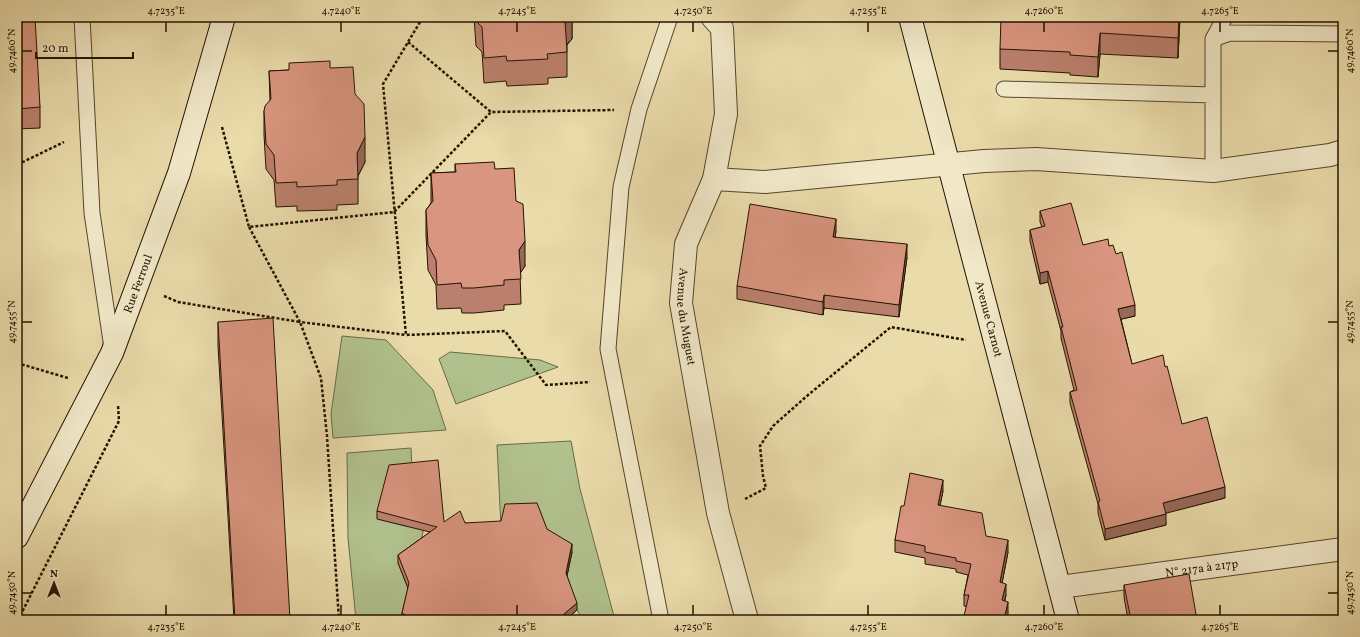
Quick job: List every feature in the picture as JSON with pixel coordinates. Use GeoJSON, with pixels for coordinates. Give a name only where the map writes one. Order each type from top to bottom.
{"type":"FeatureCollection","features":[{"type":"Feature","properties":{"kind":"street","name":"Rue Ferroul"},"geometry":{"type":"LineString","coordinates":[[17,537],[112,353],[179,173],[224,17]]}},
{"type":"Feature","properties":{"kind":"street","name":"Avenue du Muguet"},"geometry":{"type":"LineString","coordinates":[[712,17],[722,28],[726,114],[714,179],[686,244],[681,303],[718,513],[747,620]]}},
{"type":"Feature","properties":{"kind":"street","name":"Avenue Carnot"},"geometry":{"type":"LineString","coordinates":[[910,17],[1068,620]]}},
{"type":"Feature","properties":{"kind":"street"},"geometry":{"type":"LineString","coordinates":[[714,179],[765,182],[984,161],[1036,159],[1213,171],[1330,155],[1343,151]]}},
{"type":"Feature","properties":{"kind":"street","name":"N° 217a à 217p"},"geometry":{"type":"LineString","coordinates":[[1060,587],[1343,549]]}},
{"type":"Feature","properties":{"kind":"lane"},"geometry":{"type":"LineString","coordinates":[[82,17],[92,213],[112,353]]}},
{"type":"Feature","properties":{"kind":"lane"},"geometry":{"type":"LineString","coordinates":[[661,620],[608,349],[621,187],[639,109],[670,17]]}},
{"type":"Feature","properties":{"kind":"lane"},"geometry":{"type":"LineString","coordinates":[[1213,171],[1213,40],[1225,17]]}},
{"type":"Feature","properties":{"kind":"lane"},"geometry":{"type":"LineString","coordinates":[[1213,40],[1230,33],[1343,34]]}},
{"type":"Feature","properties":{"kind":"lane"},"geometry":{"type":"LineString","coordinates":[[1004,89],[1213,95]]}},
{"type":"Feature","properties":{"kind":"path"},"geometry":{"type":"LineString","coordinates":[[406,335],[383,84],[420,22],[420,17]]}},
{"type":"Feature","properties":{"kind":"path"},"geometry":{"type":"LineString","coordinates":[[408,42],[491,112],[639,109]]}},
{"type":"Feature","properties":{"kind":"path"},"geometry":{"type":"LineString","coordinates":[[17,162],[23,162],[63,143],[87,111]]}},
{"type":"Feature","properties":{"kind":"path"},"geometry":{"type":"LineString","coordinates":[[249,227],[394,212],[491,112]]}},
{"type":"Feature","properties":{"kind":"path"},"geometry":{"type":"LineString","coordinates":[[221,123],[249,227],[300,322],[321,378],[327,436],[339,620]]}},
{"type":"Feature","properties":{"kind":"path"},"geometry":{"type":"LineString","coordinates":[[138,284],[178,302],[300,322],[406,335],[506,331],[546,385],[614,380]]}},
{"type":"Feature","properties":{"kind":"path"},"geometry":{"type":"LineString","coordinates":[[718,513],[766,488],[763,476],[760,446],[774,426],[808,395],[891,327],[996,346]]}},
{"type":"Feature","properties":{"kind":"path"},"geometry":{"type":"LineString","coordinates":[[17,362],[95,387]]}},
{"type":"Feature","properties":{"kind":"path"},"geometry":{"type":"LineString","coordinates":[[18,620],[120,421],[117,398]]}},
{"type":"Feature","properties":{"kind":"green space"},"geometry":{"type":"Polygon","coordinates":[[[342,336],[386,340],[433,390],[446,430],[333,438],[331,414],[342,336]]]}},
{"type":"Feature","properties":{"kind":"green space"},"geometry":{"type":"Polygon","coordinates":[[[450,352],[540,360],[558,367],[456,404],[439,359],[450,352]]]}},
{"type":"Feature","properties":{"kind":"green space"},"geometry":{"type":"Polygon","coordinates":[[[571,441],[580,489],[615,620],[583,620],[577,610],[566,580],[501,528],[497,445],[571,441]]]}},
{"type":"Feature","properties":{"kind":"green space"},"geometry":{"type":"Polygon","coordinates":[[[411,448],[412,470],[377,518],[406,526],[424,527],[420,547],[398,563],[409,591],[402,620],[356,620],[348,538],[347,453],[411,448]]]}},
{"type":"Feature","properties":{"kind":"building"},"geometry":{"type":"Polygon","coordinates":[[[17,17],[35,17],[40,107],[17,109],[17,17]]]}},
{"type":"Feature","properties":{"kind":"building"},"geometry":{"type":"Polygon","coordinates":[[[476,17],[569,17],[565,21],[567,52],[547,54],[548,59],[507,61],[506,56],[484,58],[482,27],[476,21],[476,17]]]}},
{"type":"Feature","properties":{"kind":"building"},"geometry":{"type":"Polygon","coordinates":[[[1001,17],[1179,17],[1178,38],[1100,33],[1098,57],[1070,55],[1070,52],[1000,49],[1001,17]]]}},
{"type":"Feature","properties":{"kind":"building"},"geometry":{"type":"Polygon","coordinates":[[[330,61],[330,68],[353,67],[355,94],[364,104],[365,137],[357,153],[358,179],[337,180],[337,185],[297,187],[297,182],[276,183],[274,155],[266,144],[264,111],[265,106],[271,99],[269,71],[289,70],[289,63],[330,61]]]}},
{"type":"Feature","properties":{"kind":"building"},"geometry":{"type":"Polygon","coordinates":[[[494,162],[495,169],[514,168],[516,201],[523,204],[525,241],[519,250],[521,279],[504,280],[504,285],[474,288],[462,288],[461,283],[437,285],[436,260],[428,245],[426,210],[433,201],[431,173],[456,172],[455,164],[494,162]]]}},
{"type":"Feature","properties":{"kind":"building"},"geometry":{"type":"Polygon","coordinates":[[[1071,203],[1083,245],[1108,239],[1109,246],[1113,245],[1116,254],[1122,252],[1135,305],[1118,309],[1132,364],[1163,355],[1165,367],[1167,366],[1182,424],[1207,417],[1225,487],[1163,503],[1166,514],[1105,529],[1098,502],[1100,501],[1070,392],[1077,390],[1061,327],[1063,327],[1048,271],[1040,273],[1030,230],[1045,226],[1040,211],[1071,203]]]}},
{"type":"Feature","properties":{"kind":"building"},"geometry":{"type":"Polygon","coordinates":[[[750,204],[836,219],[833,237],[907,244],[899,305],[824,295],[823,302],[737,286],[750,204]]]}},
{"type":"Feature","properties":{"kind":"building"},"geometry":{"type":"Polygon","coordinates":[[[273,318],[290,620],[235,620],[218,322],[273,318]]]}},
{"type":"Feature","properties":{"kind":"building"},"geometry":{"type":"Polygon","coordinates":[[[438,460],[444,522],[460,511],[465,523],[501,521],[505,504],[537,503],[547,529],[572,544],[566,573],[577,603],[557,620],[413,620],[402,613],[409,583],[398,555],[437,527],[377,511],[389,465],[438,460]]]}},
{"type":"Feature","properties":{"kind":"building"},"geometry":{"type":"Polygon","coordinates":[[[910,473],[943,480],[938,505],[982,513],[986,536],[1008,540],[1000,582],[1006,584],[1002,600],[1008,602],[1004,620],[963,620],[969,595],[964,595],[971,564],[956,561],[956,558],[925,552],[925,546],[895,540],[901,506],[904,506],[910,473]]]}},
{"type":"Feature","properties":{"kind":"building"},"geometry":{"type":"Polygon","coordinates":[[[1189,574],[1197,620],[1131,620],[1124,585],[1189,574]]]}}]}
